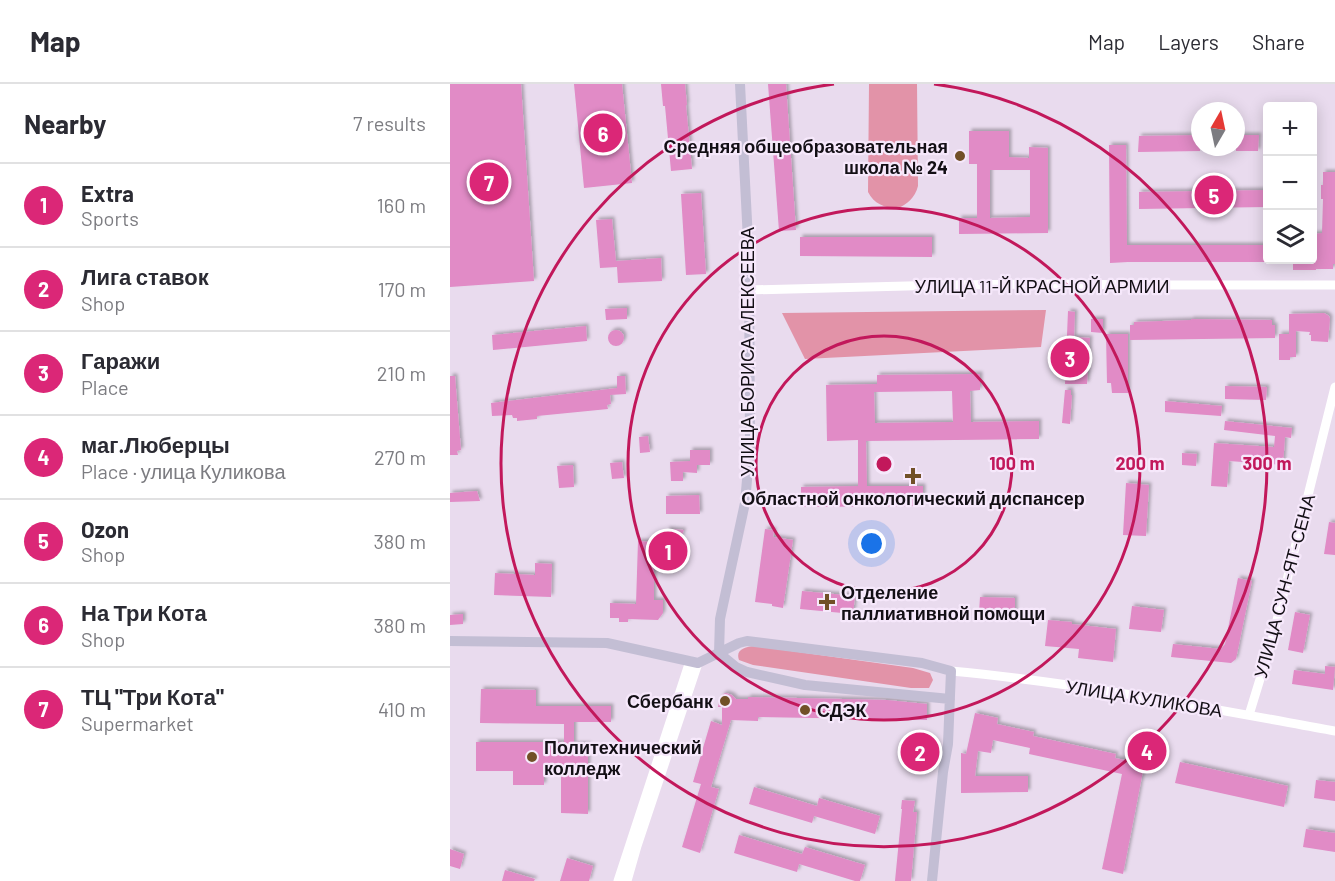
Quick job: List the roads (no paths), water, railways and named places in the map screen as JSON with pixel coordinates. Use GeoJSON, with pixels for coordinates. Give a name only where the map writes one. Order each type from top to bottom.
{"type":"FeatureCollection","features":[{"type":"Feature","properties":{"kind":"main road","name":"УЛИЦА БОРИСА АЛЕКСЕЕВА"},"geometry":{"type":"LineString","coordinates":[[719,653],[720,619],[739,534],[747,484],[751,417],[748,243],[740,84]]}},
{"type":"Feature","properties":{"kind":"main road"},"geometry":{"type":"LineString","coordinates":[[450,641],[607,644],[694,662],[747,641],[922,663],[951,671],[948,744],[943,772],[933,881]]}},
{"type":"Feature","properties":{"kind":"main road"},"geometry":{"type":"LineString","coordinates":[[719,653],[736,667],[747,672],[805,686],[950,699]]}},
{"type":"Feature","properties":{"kind":"street","name":"УЛИЦА 11-Й КРАСНОЙ АРМИИ"},"geometry":{"type":"LineString","coordinates":[[748,290],[1037,284],[1335,285]]}},
{"type":"Feature","properties":{"kind":"street","name":"УЛИЦА СУН-ЯТ-СЕНА"},"geometry":{"type":"LineString","coordinates":[[1249,715],[1272,640],[1335,387]]}},
{"type":"Feature","properties":{"kind":"street"},"geometry":{"type":"LineString","coordinates":[[627,881],[694,662]]}},
{"type":"Feature","properties":{"kind":"street","name":"УЛИЦА КУЛИКОВА"},"geometry":{"type":"LineString","coordinates":[[951,671],[1005,676],[1335,731]]}},
{"type":"Feature","properties":{"kind":"street"},"geometry":{"type":"LineString","coordinates":[[618,881],[667,745]]}},
{"type":"Feature","properties":{"kind":"place","name":"На Три Кота"},"geometry":{"type":"Point","coordinates":[603,133]}},
{"type":"Feature","properties":{"kind":"place","name":"Средняя общеобразовательная школа № 24"},"geometry":{"type":"Point","coordinates":[960,156]}},
{"type":"Feature","properties":{"kind":"place","name":"ТЦ \"Три Кота\""},"geometry":{"type":"Point","coordinates":[489,182]}},
{"type":"Feature","properties":{"kind":"place","name":"Ozon"},"geometry":{"type":"Point","coordinates":[1214,195]}},
{"type":"Feature","properties":{"kind":"place","name":"Гаражи"},"geometry":{"type":"Point","coordinates":[1070,358]}},
{"type":"Feature","properties":{"kind":"place","name":"Областной онкологический диспансер"},"geometry":{"type":"Point","coordinates":[913,476]}},
{"type":"Feature","properties":{"kind":"place","name":"Extra"},"geometry":{"type":"Point","coordinates":[668,551]}},
{"type":"Feature","properties":{"kind":"place","name":"Отделение паллиативной помощи"},"geometry":{"type":"Point","coordinates":[827,602]}},
{"type":"Feature","properties":{"kind":"place","name":"Сбербанк"},"geometry":{"type":"Point","coordinates":[725,701]}},
{"type":"Feature","properties":{"kind":"place","name":"СДЭК"},"geometry":{"type":"Point","coordinates":[805,710]}},
{"type":"Feature","properties":{"kind":"place","name":"маг.Люберцы"},"geometry":{"type":"Point","coordinates":[1147,751]}},
{"type":"Feature","properties":{"kind":"place","name":"Лига ставок"},"geometry":{"type":"Point","coordinates":[920,752]}},
{"type":"Feature","properties":{"kind":"place","name":"Политехнический колледж"},"geometry":{"type":"Point","coordinates":[532,757]}}]}
